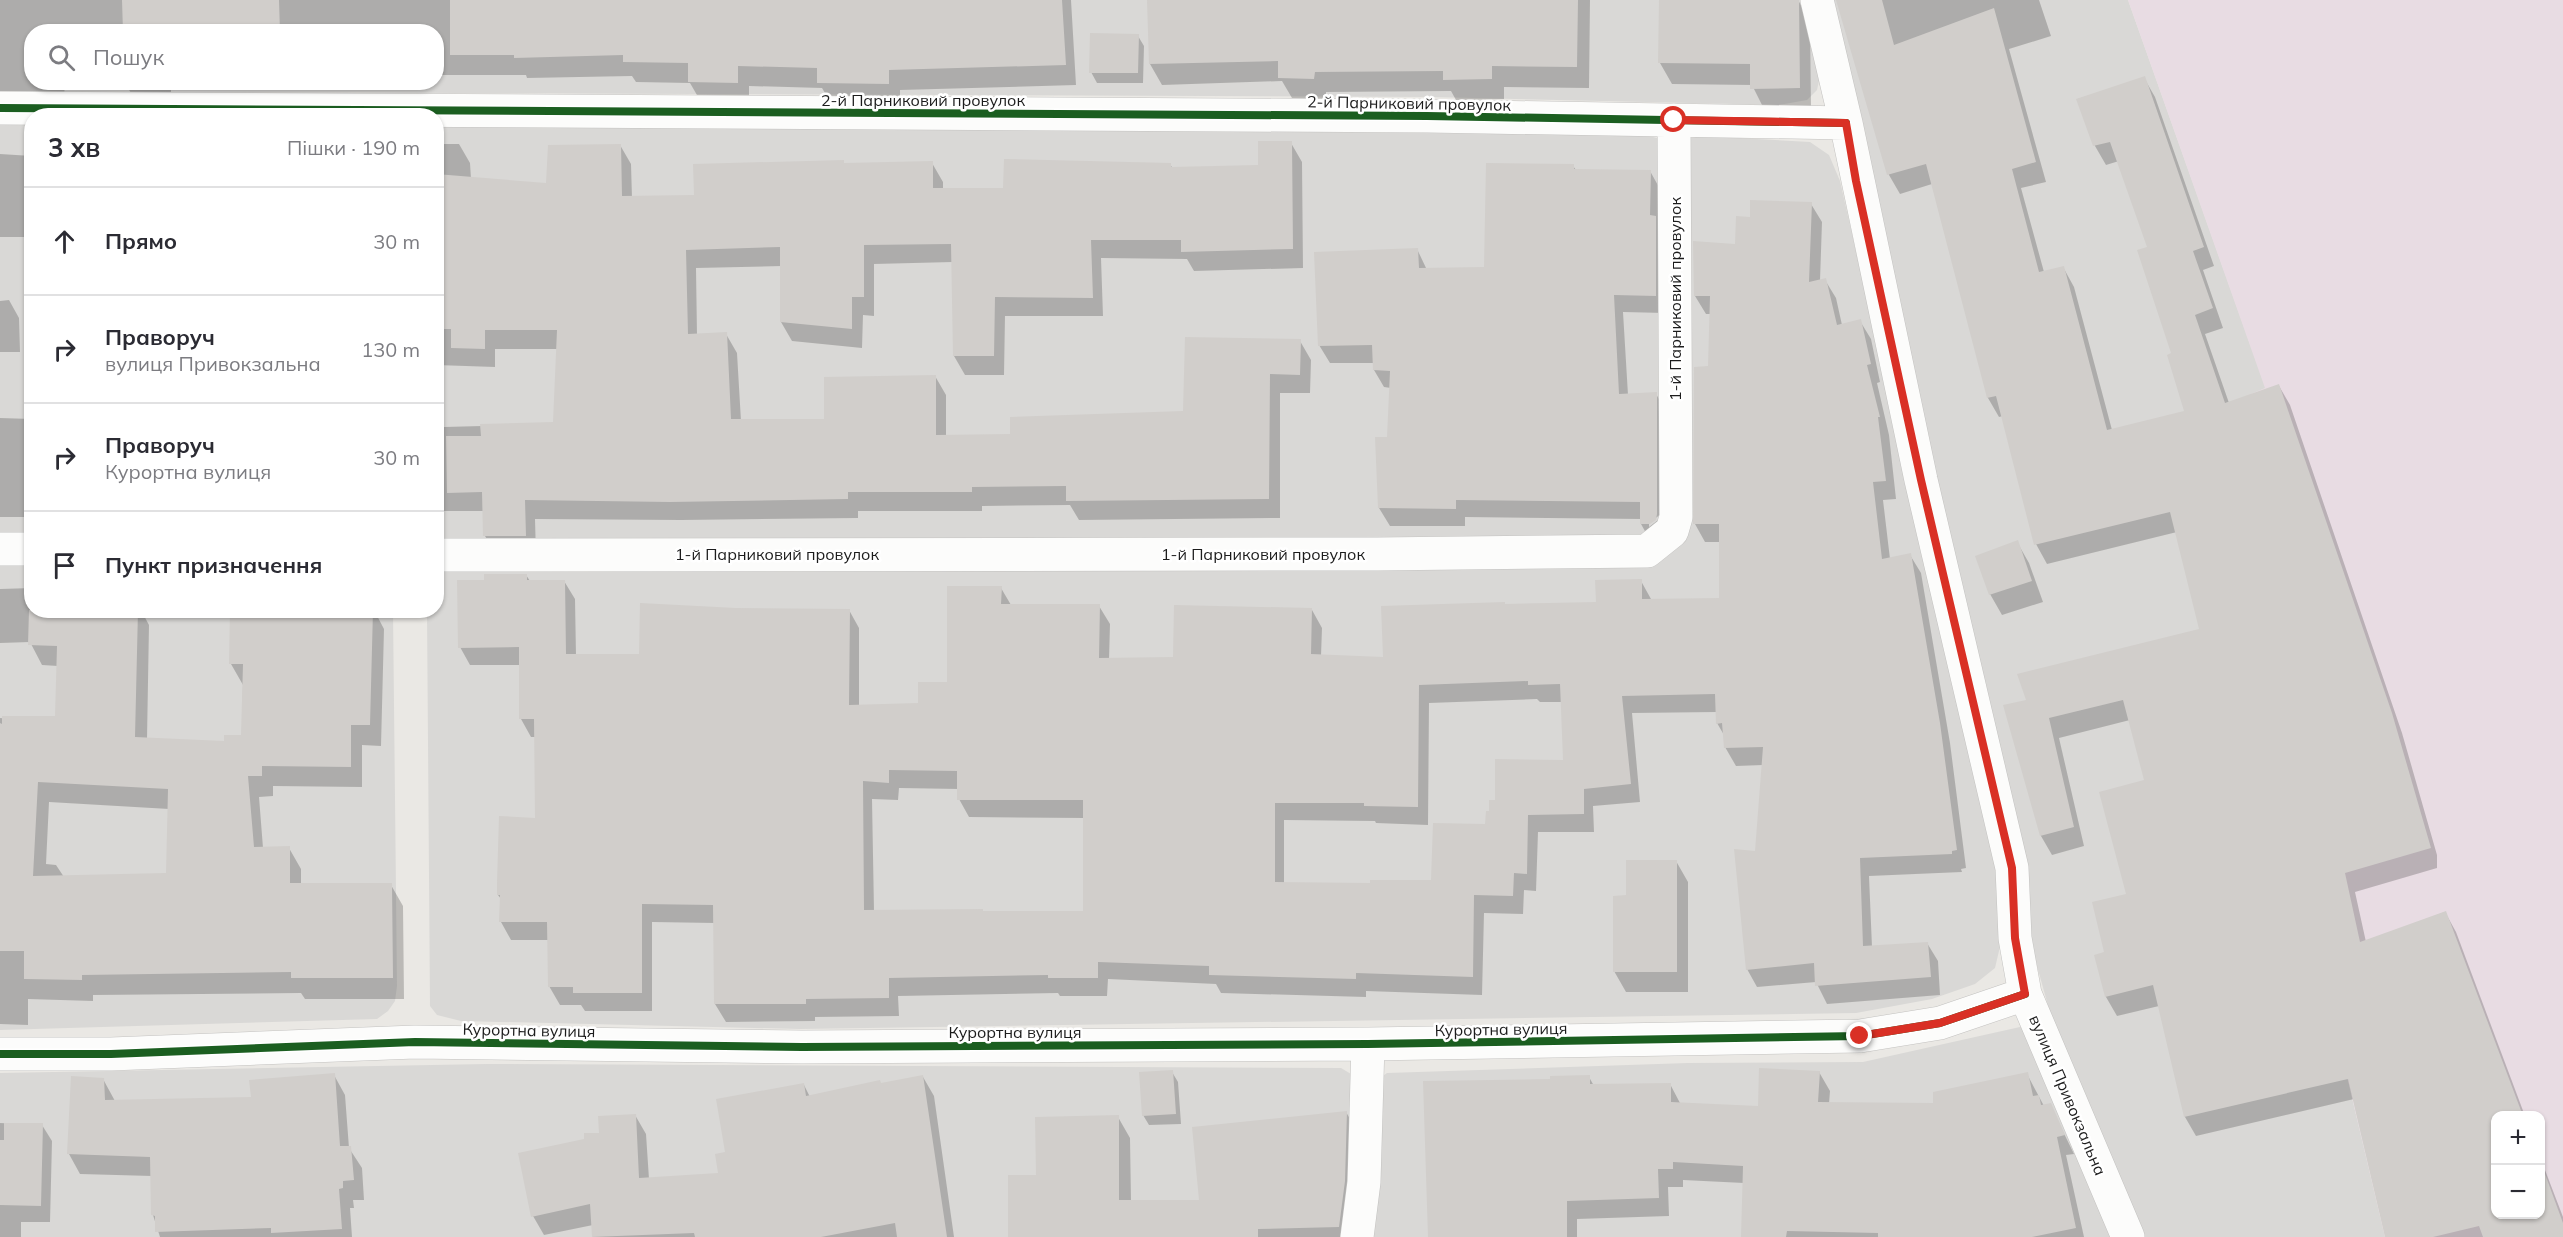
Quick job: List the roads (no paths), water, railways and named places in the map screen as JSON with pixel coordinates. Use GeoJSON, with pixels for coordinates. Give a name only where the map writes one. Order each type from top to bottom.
{"type":"FeatureCollection","features":[{"type":"Feature","properties":{"kind":"street","name":"вулиця Привокзальна"},"geometry":{"type":"LineString","coordinates":[[1817,0],[1846,123],[1856,181],[1921,480],[2012,868],[2015,938],[2025,994],[2128,1237]]}},
{"type":"Feature","properties":{"kind":"street","name":"2-й Парниковий провулок"},"geometry":{"type":"LineString","coordinates":[[0,108],[24,108]]}},
{"type":"Feature","properties":{"kind":"street","name":"2-й Парниковий провулок"},"geometry":{"type":"LineString","coordinates":[[444,110],[1427,116],[1846,123]]}},
{"type":"Feature","properties":{"kind":"street","name":"1-й Парниковий провулок"},"geometry":{"type":"LineString","coordinates":[[444,555],[1377,554],[1647,551],[1672,531],[1676,517],[1674,120]]}},
{"type":"Feature","properties":{"kind":"street"},"geometry":{"type":"LineString","coordinates":[[0,549],[24,549]]}},
{"type":"Feature","properties":{"kind":"street","name":"Курортна вулиця"},"geometry":{"type":"LineString","coordinates":[[0,1054],[111,1054],[415,1042],[802,1047],[1368,1044],[1860,1036],[1940,1023],[2025,994]]}},
{"type":"Feature","properties":{"kind":"street"},"geometry":{"type":"LineString","coordinates":[[1357,1237],[1364,1182],[1368,1044]]}}]}
